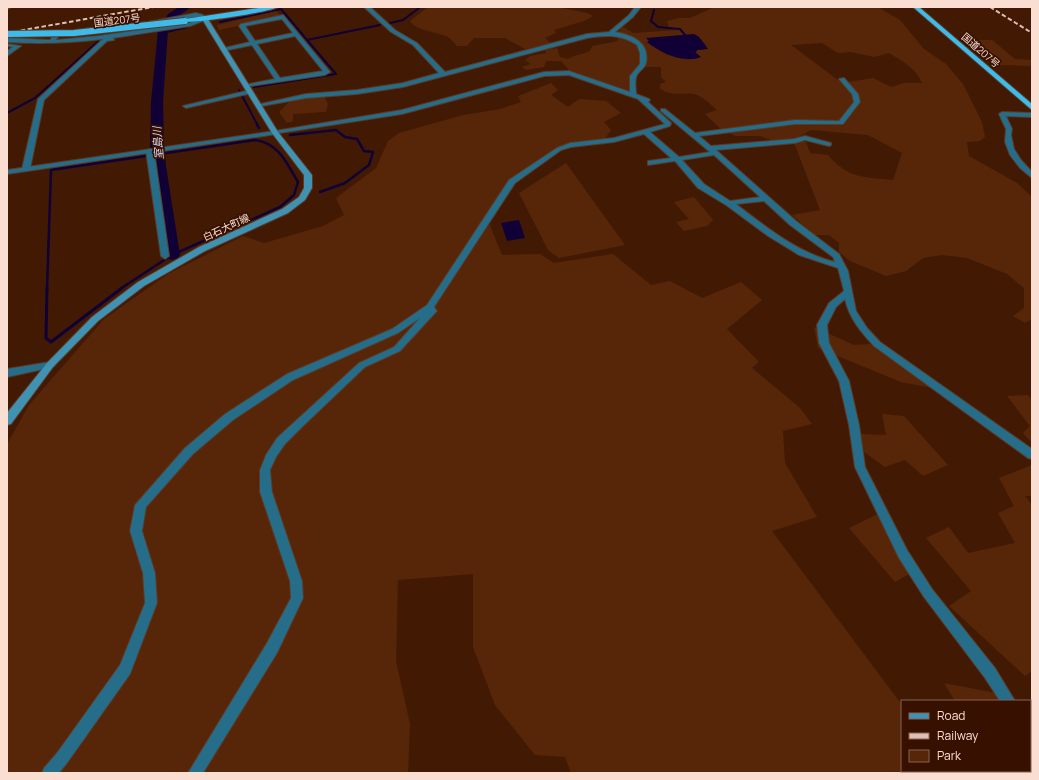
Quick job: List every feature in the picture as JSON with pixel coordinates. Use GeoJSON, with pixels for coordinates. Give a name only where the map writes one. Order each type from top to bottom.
{"type":"FeatureCollection","features":[{"type":"Feature","properties":{"kind":"highway","name":"国道207号"},"geometry":{"type":"LineString","coordinates":[[7,34],[35,36],[76,34],[205,19],[275,7]]}},
{"type":"Feature","properties":{"kind":"highway","name":"国道207号"},"geometry":{"type":"LineString","coordinates":[[916,7],[1032,108]]}},
{"type":"Feature","properties":{"kind":"main road","name":"白石大町線"},"geometry":{"type":"LineString","coordinates":[[7,421],[50,365],[94,319],[141,284],[202,249],[285,211],[302,198],[308,188],[308,175],[275,133],[258,106],[244,92],[223,49],[205,19]]}},
{"type":"Feature","properties":{"kind":"street"},"geometry":{"type":"LineString","coordinates":[[367,7],[393,31],[415,44],[444,75]]}},
{"type":"Feature","properties":{"kind":"street"},"geometry":{"type":"LineString","coordinates":[[611,33],[632,16],[638,7]]}},
{"type":"Feature","properties":{"kind":"street"},"geometry":{"type":"LineString","coordinates":[[52,41],[58,34],[61,33],[102,29],[196,15],[205,19]]}},
{"type":"Feature","properties":{"kind":"street"},"geometry":{"type":"LineString","coordinates":[[186,106],[244,92],[279,81],[325,74],[327,72],[283,17],[242,26],[279,81]]}},
{"type":"Feature","properties":{"kind":"street"},"geometry":{"type":"LineString","coordinates":[[26,169],[41,99],[105,40],[169,29],[205,19]]}},
{"type":"Feature","properties":{"kind":"street"},"geometry":{"type":"LineString","coordinates":[[7,40],[32,42],[52,41],[156,31]]}},
{"type":"Feature","properties":{"kind":"street"},"geometry":{"type":"LineString","coordinates":[[258,106],[318,94],[372,90],[444,75],[479,64],[587,36],[611,33],[633,39],[640,44],[643,64],[633,76],[633,94]]}},
{"type":"Feature","properties":{"kind":"street"},"geometry":{"type":"LineString","coordinates":[[223,49],[297,34]]}},
{"type":"Feature","properties":{"kind":"street"},"geometry":{"type":"LineString","coordinates":[[7,45],[18,46],[7,54]]}},
{"type":"Feature","properties":{"kind":"street"},"geometry":{"type":"LineString","coordinates":[[7,172],[150,154],[163,149],[275,133],[402,112],[544,74],[569,73],[633,94],[660,107],[716,153],[793,223],[836,256],[844,270],[847,293],[852,311],[864,330],[877,344],[1032,455]]}},
{"type":"Feature","properties":{"kind":"street"},"geometry":{"type":"LineString","coordinates":[[693,135],[795,122],[841,123],[856,102],[855,94],[842,79]]}},
{"type":"Feature","properties":{"kind":"street"},"geometry":{"type":"LineString","coordinates":[[49,773],[62,758],[125,668],[151,603],[149,573],[136,531],[141,505],[189,451],[229,417],[290,377],[395,331],[430,307],[512,182],[559,149],[570,145],[605,142],[668,126],[668,123],[642,100],[641,97]]}},
{"type":"Feature","properties":{"kind":"street"},"geometry":{"type":"LineString","coordinates":[[1032,115],[1002,114],[1009,129],[1007,136],[1016,161],[1032,176]]}},
{"type":"Feature","properties":{"kind":"street"},"geometry":{"type":"LineString","coordinates":[[646,132],[677,159],[701,186],[729,203],[787,245],[831,264],[841,266]]}},
{"type":"Feature","properties":{"kind":"street"},"geometry":{"type":"LineString","coordinates":[[709,148],[795,142],[805,138],[829,144]]}},
{"type":"Feature","properties":{"kind":"street"},"geometry":{"type":"LineString","coordinates":[[651,163],[716,153]]}},
{"type":"Feature","properties":{"kind":"street"},"geometry":{"type":"LineString","coordinates":[[150,154],[165,256]]}},
{"type":"Feature","properties":{"kind":"street"},"geometry":{"type":"LineString","coordinates":[[729,203],[766,198]]}},
{"type":"Feature","properties":{"kind":"street"},"geometry":{"type":"LineString","coordinates":[[847,293],[832,306],[822,326],[824,343],[844,382],[854,425],[860,467],[903,554],[928,593],[990,673],[1007,700]]}},
{"type":"Feature","properties":{"kind":"street"},"geometry":{"type":"LineString","coordinates":[[195,773],[272,648],[297,598],[296,581],[266,492],[265,470],[271,456],[281,441],[298,424],[362,365],[397,349],[432,311],[430,307]]}},
{"type":"Feature","properties":{"kind":"street"},"geometry":{"type":"LineString","coordinates":[[7,373],[50,365]]}},
{"type":"Feature","properties":{"kind":"green space"},"geometry":{"type":"Polygon","coordinates":[[[428,7],[557,7],[587,13],[593,16],[584,21],[554,30],[556,33],[545,38],[552,44],[525,49],[505,38],[474,38],[467,46],[457,46],[448,37],[421,29],[412,24],[410,21],[428,7]]]}},
{"type":"Feature","properties":{"kind":"green space"},"geometry":{"type":"Polygon","coordinates":[[[715,7],[878,7],[900,20],[924,49],[946,64],[963,84],[982,122],[985,137],[980,141],[967,142],[969,156],[1017,183],[1032,197],[1032,319],[1025,323],[1013,316],[1024,308],[1024,288],[1007,274],[967,258],[942,255],[923,258],[906,271],[886,276],[850,261],[839,252],[839,243],[829,235],[815,235],[792,215],[820,210],[793,140],[771,140],[760,136],[735,136],[720,128],[705,114],[717,110],[704,99],[694,94],[673,94],[660,89],[660,84],[666,82],[661,77],[661,67],[639,67],[630,75],[630,91],[569,70],[561,61],[546,61],[544,67],[526,70],[522,67],[531,64],[525,60],[530,56],[546,53],[545,50],[557,48],[560,57],[568,59],[590,51],[592,46],[618,41],[617,32],[623,27],[633,33],[678,30],[669,28],[667,21],[679,18],[690,18],[715,7]],[[694,34],[647,42],[667,55],[700,57],[695,52],[697,50],[704,50],[706,45],[694,34]],[[822,43],[791,45],[842,83],[873,78],[891,87],[904,83],[922,83],[913,69],[889,53],[874,57],[851,52],[838,53],[822,43]],[[811,130],[793,140],[806,142],[810,153],[828,155],[835,163],[850,173],[865,177],[893,180],[902,153],[868,135],[811,130]]]}},
{"type":"Feature","properties":{"kind":"green space"},"geometry":{"type":"Polygon","coordinates":[[[276,11],[282,17],[219,30],[217,25],[276,11]]]}},
{"type":"Feature","properties":{"kind":"green space"},"geometry":{"type":"Polygon","coordinates":[[[964,40],[992,40],[1015,59],[1032,60],[1032,66],[995,65],[964,40]]]}},
{"type":"Feature","properties":{"kind":"green space"},"geometry":{"type":"Polygon","coordinates":[[[551,83],[558,90],[551,95],[568,107],[579,99],[606,101],[621,113],[604,122],[611,130],[604,140],[571,146],[561,151],[516,183],[489,223],[502,255],[540,254],[554,263],[613,254],[651,285],[670,281],[702,298],[741,282],[762,300],[727,329],[759,362],[752,368],[800,408],[812,424],[783,431],[785,463],[817,517],[772,531],[901,704],[901,772],[948,773],[571,773],[565,757],[535,755],[495,705],[473,647],[473,574],[398,580],[396,661],[410,724],[408,773],[7,773],[7,444],[29,405],[104,319],[168,274],[243,236],[264,243],[323,226],[344,215],[336,198],[376,168],[388,141],[399,133],[463,115],[500,109],[521,102],[518,96],[551,83]]]}},
{"type":"Feature","properties":{"kind":"green space"},"geometry":{"type":"Polygon","coordinates":[[[324,96],[328,104],[326,112],[293,114],[293,121],[287,123],[279,112],[291,100],[324,96]]]}},
{"type":"Feature","properties":{"kind":"green space"},"geometry":{"type":"Polygon","coordinates":[[[566,163],[625,245],[559,258],[548,250],[519,193],[566,163]]]}},
{"type":"Feature","properties":{"kind":"green space"},"geometry":{"type":"Polygon","coordinates":[[[694,197],[713,220],[707,226],[684,231],[676,222],[689,219],[674,202],[694,197]]]}},
{"type":"Feature","properties":{"kind":"green space"},"geometry":{"type":"Polygon","coordinates":[[[814,327],[854,345],[870,344],[932,388],[901,382],[818,348],[814,327]]]}},
{"type":"Feature","properties":{"kind":"green space"},"geometry":{"type":"Polygon","coordinates":[[[1028,395],[1032,401],[1032,443],[1023,433],[1030,426],[1007,396],[1028,395]]]}},
{"type":"Feature","properties":{"kind":"green space"},"geometry":{"type":"Polygon","coordinates":[[[882,414],[904,416],[948,465],[923,476],[905,460],[885,467],[864,452],[860,434],[886,435],[882,414]]]}},
{"type":"Feature","properties":{"kind":"green space"},"geometry":{"type":"Polygon","coordinates":[[[1032,465],[1032,496],[1025,496],[1032,505],[1032,671],[1025,676],[949,606],[971,591],[926,538],[949,527],[968,553],[1015,543],[998,513],[1014,506],[999,478],[1032,465]]]}},
{"type":"Feature","properties":{"kind":"green space"},"geometry":{"type":"Polygon","coordinates":[[[878,514],[909,574],[895,582],[849,528],[878,514]]]}},
{"type":"Feature","properties":{"kind":"green space"},"geometry":{"type":"Polygon","coordinates":[[[944,683],[996,693],[1001,700],[954,700],[944,683]]]}},
{"type":"Feature","properties":{"kind":"green space"},"geometry":{"type":"Polygon","coordinates":[[[1031,746],[1032,747],[1032,773],[975,773],[1031,772],[1031,746]]]}},
{"type":"Feature","properties":{"kind":"shaded area"},"geometry":{"type":"Polygon","coordinates":[[[694,34],[699,37],[708,49],[697,50],[696,53],[701,57],[694,59],[680,58],[665,53],[647,42],[649,41],[646,38],[694,34]]]}},
{"type":"Feature","properties":{"kind":"shaded area"},"geometry":{"type":"Polygon","coordinates":[[[519,220],[525,238],[507,241],[501,223],[519,220]]]}},
{"type":"Feature","properties":{"kind":"waterway","name":"室島川"},"geometry":{"type":"LineString","coordinates":[[172,255],[159,166],[157,145],[157,102],[163,30],[172,16],[186,7]]}},
{"type":"Feature","properties":{"kind":"waterway"},"geometry":{"type":"LineString","coordinates":[[390,23],[403,20],[419,8]]}},
{"type":"Feature","properties":{"kind":"waterway"},"geometry":{"type":"LineString","coordinates":[[220,22],[281,9],[307,40]]}},
{"type":"Feature","properties":{"kind":"waterway"},"geometry":{"type":"LineString","coordinates":[[654,10],[651,21],[658,27],[680,29],[685,35]]}},
{"type":"Feature","properties":{"kind":"waterway"},"geometry":{"type":"LineString","coordinates":[[307,40],[380,25]]}},
{"type":"Feature","properties":{"kind":"waterway"},"geometry":{"type":"LineString","coordinates":[[163,33],[187,27]]}},
{"type":"Feature","properties":{"kind":"waterway","name":"室島川"},"geometry":{"type":"LineString","coordinates":[[134,35],[163,30]]}},
{"type":"Feature","properties":{"kind":"waterway","name":"室島川"},"geometry":{"type":"LineString","coordinates":[[7,113],[35,98],[101,39],[105,38]]}},
{"type":"Feature","properties":{"kind":"waterway"},"geometry":{"type":"LineString","coordinates":[[254,87],[336,74],[307,40]]}},
{"type":"Feature","properties":{"kind":"waterway"},"geometry":{"type":"LineString","coordinates":[[239,90],[258,126]]}},
{"type":"Feature","properties":{"kind":"waterway"},"geometry":{"type":"LineString","coordinates":[[290,135],[336,130],[345,137],[357,139],[364,151],[373,152],[369,165],[345,183],[320,192]]}},
{"type":"Feature","properties":{"kind":"waterway"},"geometry":{"type":"LineString","coordinates":[[47,289],[51,170],[255,140],[270,145],[281,155],[298,182],[294,195],[280,207],[172,255],[120,289]]}},
{"type":"Feature","properties":{"kind":"waterway"},"geometry":{"type":"LineString","coordinates":[[47,288],[46,338],[51,342],[122,288]]}},
{"type":"Feature","properties":{"kind":"railway"},"geometry":{"type":"LineString","coordinates":[[7,33],[153,7]]}},
{"type":"Feature","properties":{"kind":"railway"},"geometry":{"type":"LineString","coordinates":[[990,7],[1032,33]]}}]}
